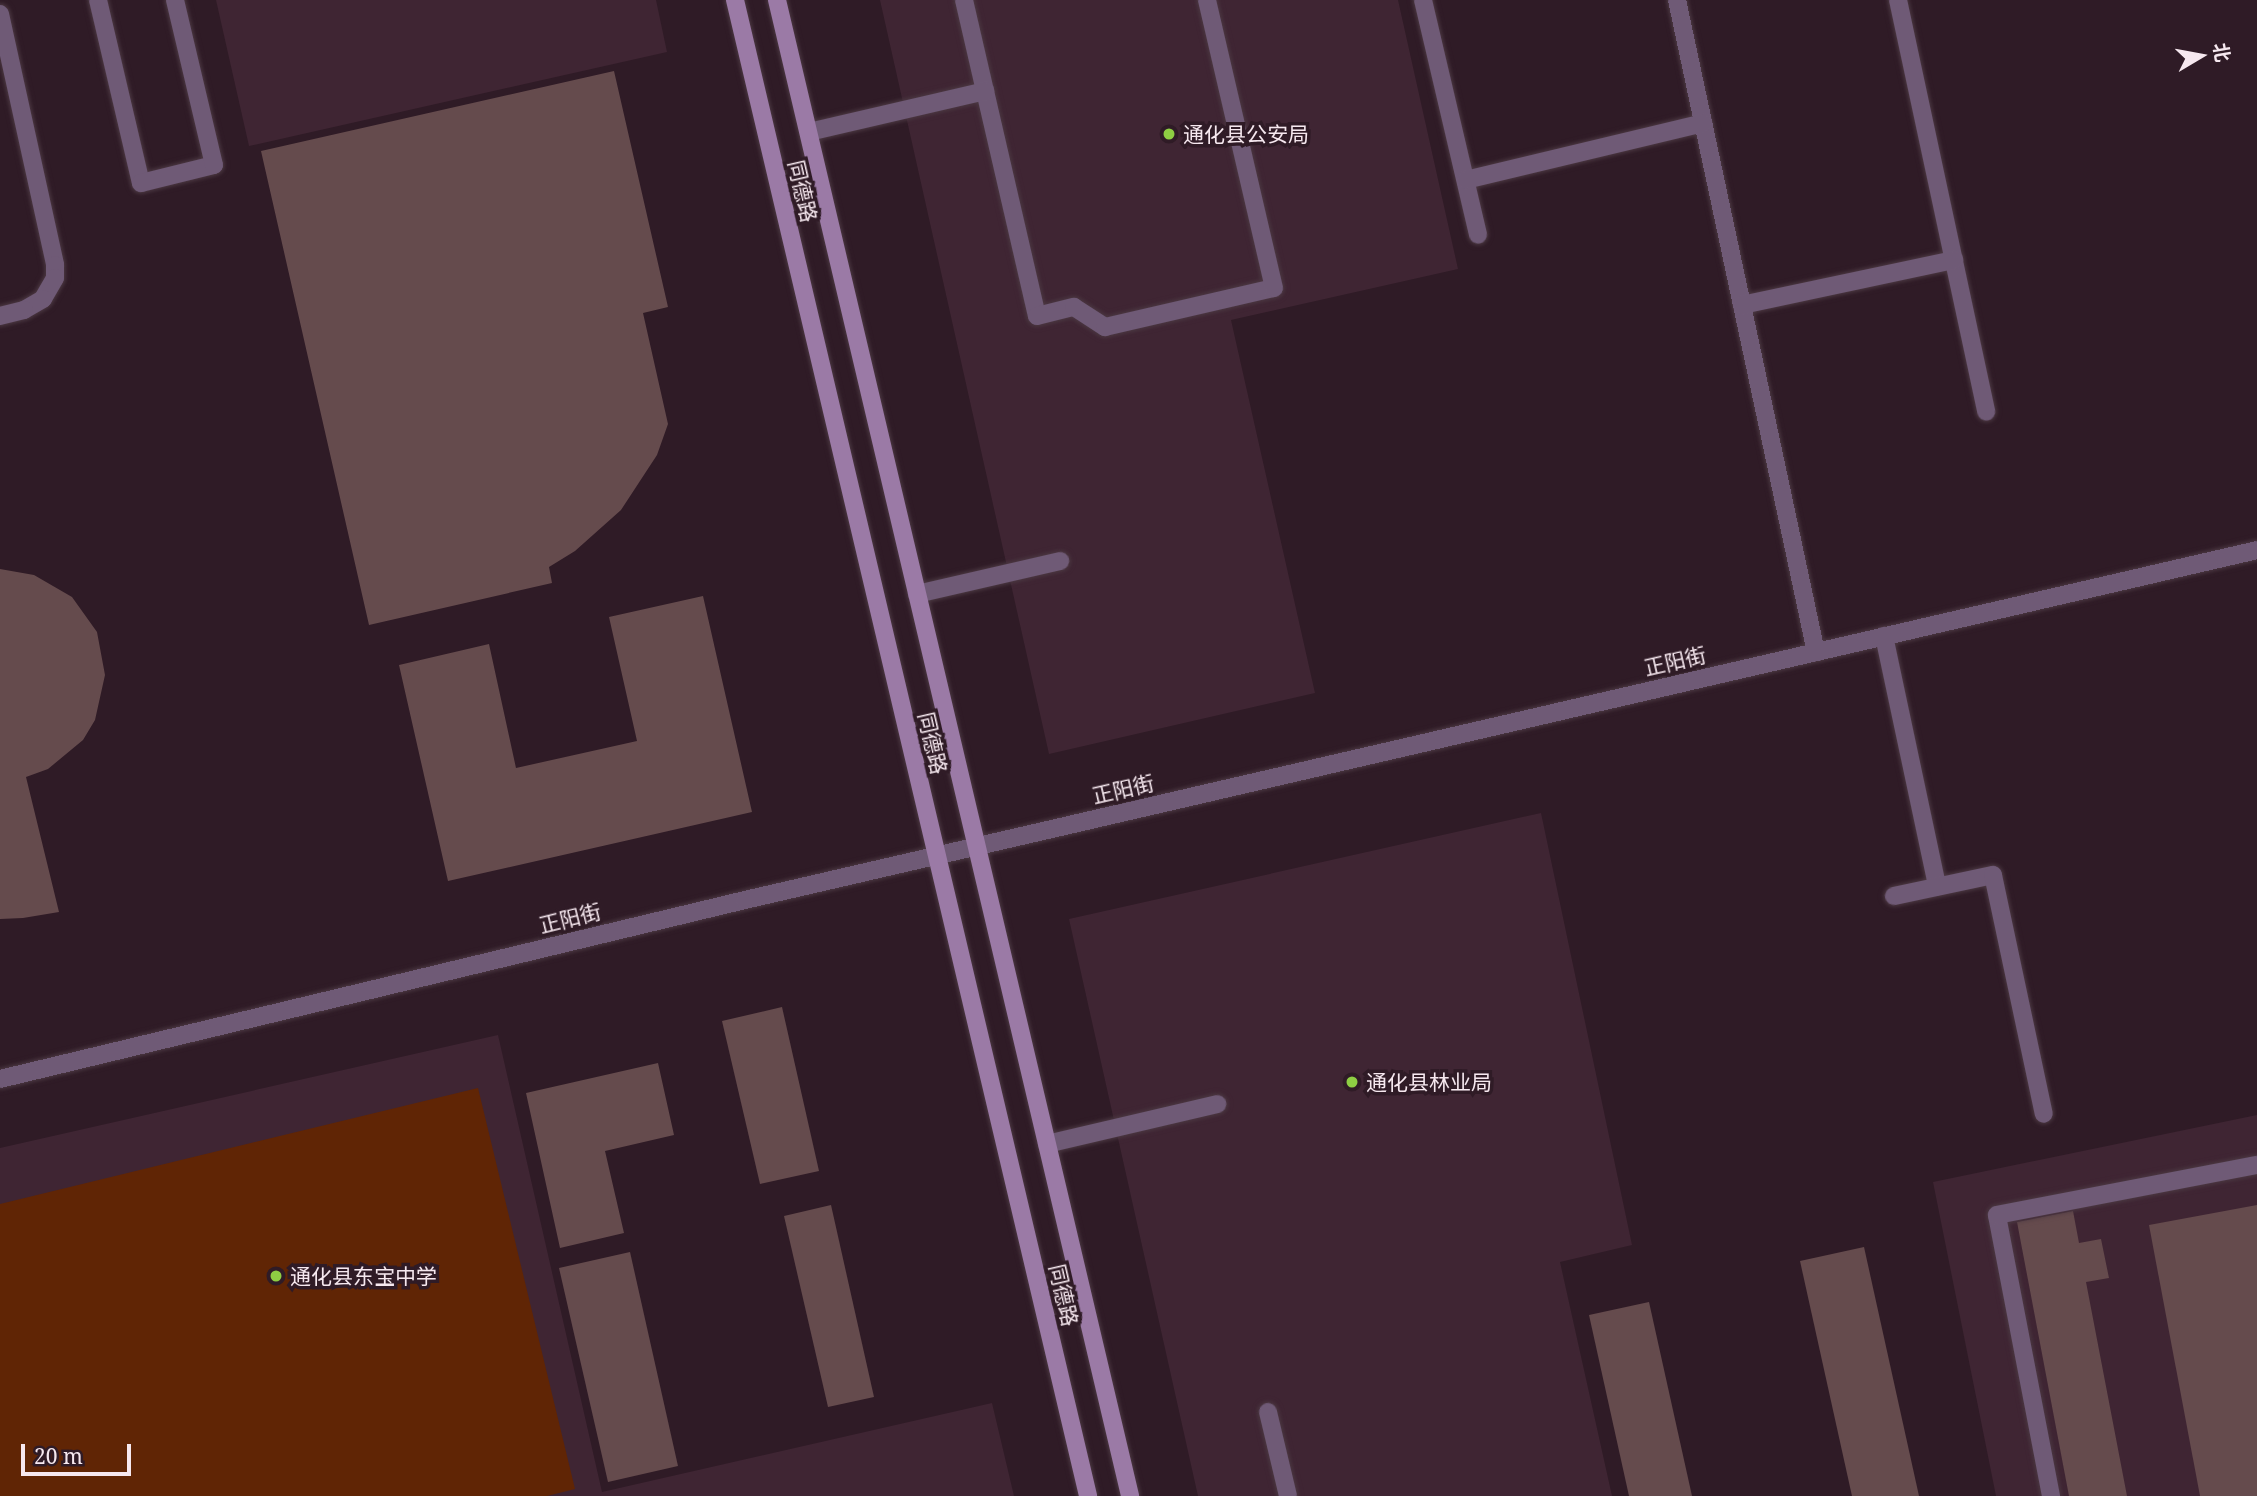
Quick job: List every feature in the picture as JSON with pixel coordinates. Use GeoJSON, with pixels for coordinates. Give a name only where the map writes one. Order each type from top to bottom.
{"type":"FeatureCollection","features":[{"type":"Feature","properties":{"kind":"main road","name":"同德路"},"geometry":{"type":"LineString","coordinates":[[735,0],[1088,1496]]}},
{"type":"Feature","properties":{"kind":"main road","name":"同德路"},"geometry":{"type":"LineString","coordinates":[[777,0],[1130,1496]]}},
{"type":"Feature","properties":{"kind":"street"},"geometry":{"type":"LineString","coordinates":[[98,0],[141,183],[214,165],[175,0]]}},
{"type":"Feature","properties":{"kind":"street"},"geometry":{"type":"LineString","coordinates":[[964,0],[1037,316],[1074,307],[1105,327],[1274,288],[1207,0]]}},
{"type":"Feature","properties":{"kind":"street"},"geometry":{"type":"LineString","coordinates":[[1423,0],[1478,235]]}},
{"type":"Feature","properties":{"kind":"street"},"geometry":{"type":"LineString","coordinates":[[1677,0],[1816,652]]}},
{"type":"Feature","properties":{"kind":"street"},"geometry":{"type":"LineString","coordinates":[[1898,0],[1986,412]]}},
{"type":"Feature","properties":{"kind":"street"},"geometry":{"type":"LineString","coordinates":[[0,14],[55,265],[55,278],[43,299],[24,310],[0,316]]}},
{"type":"Feature","properties":{"kind":"street"},"geometry":{"type":"LineString","coordinates":[[808,132],[985,91]]}},
{"type":"Feature","properties":{"kind":"street"},"geometry":{"type":"LineString","coordinates":[[1466,180],[1703,123]]}},
{"type":"Feature","properties":{"kind":"street"},"geometry":{"type":"LineString","coordinates":[[1742,305],[1954,260]]}},
{"type":"Feature","properties":{"kind":"street","name":"正阳街"},"geometry":{"type":"LineString","coordinates":[[0,1079],[977,846],[2257,550]]}},
{"type":"Feature","properties":{"kind":"street"},"geometry":{"type":"LineString","coordinates":[[917,594],[1060,561]]}},
{"type":"Feature","properties":{"kind":"street"},"geometry":{"type":"LineString","coordinates":[[1884,636],[1937,886]]}},
{"type":"Feature","properties":{"kind":"street"},"geometry":{"type":"LineString","coordinates":[[1894,896],[1993,875],[2044,1114]]}},
{"type":"Feature","properties":{"kind":"street"},"geometry":{"type":"LineString","coordinates":[[1047,1144],[1217,1104]]}},
{"type":"Feature","properties":{"kind":"street"},"geometry":{"type":"LineString","coordinates":[[2051,1496],[1997,1215],[2257,1165]]}},
{"type":"Feature","properties":{"kind":"street"},"geometry":{"type":"LineString","coordinates":[[1268,1412],[1288,1496]]}},
{"type":"Feature","properties":{"kind":"shaded area"},"geometry":{"type":"Polygon","coordinates":[[[216,0],[656,0],[667,52],[249,146],[216,0]]]}},
{"type":"Feature","properties":{"kind":"shaded area","name":"通化县公安局"},"geometry":{"type":"Polygon","coordinates":[[[880,0],[1398,0],[1458,269],[1231,320],[1315,693],[1049,754],[880,0]]]}},
{"type":"Feature","properties":{"kind":"shaded area","name":"通化县林业局"},"geometry":{"type":"Polygon","coordinates":[[[1541,813],[1632,1245],[1560,1262],[1612,1496],[1198,1496],[1069,919],[1541,813]]]}},
{"type":"Feature","properties":{"kind":"shaded area","name":"通化县东宝中学"},"geometry":{"type":"Polygon","coordinates":[[[498,1035],[602,1492],[992,1403],[1014,1496],[0,1496],[0,1148],[498,1035]]]}},
{"type":"Feature","properties":{"kind":"shaded area","name":"通化县东宝中学"},"geometry":{"type":"Polygon","coordinates":[[[478,1088],[575,1489],[547,1496],[0,1496],[0,1204],[478,1088]]]}},
{"type":"Feature","properties":{"kind":"shaded area"},"geometry":{"type":"Polygon","coordinates":[[[2257,1115],[2257,1496],[1996,1496],[1933,1182],[2257,1115]]]}},
{"type":"Feature","properties":{"kind":"building"},"geometry":{"type":"Polygon","coordinates":[[[614,71],[668,307],[643,313],[668,424],[657,455],[621,510],[575,551],[549,567],[552,583],[369,625],[261,151],[614,71]]]}},
{"type":"Feature","properties":{"kind":"building"},"geometry":{"type":"Polygon","coordinates":[[[0,569],[34,575],[72,597],[97,632],[105,675],[95,720],[83,740],[48,769],[26,777],[59,912],[0,919],[0,569]]]}},
{"type":"Feature","properties":{"kind":"building"},"geometry":{"type":"Polygon","coordinates":[[[703,596],[752,812],[448,881],[399,665],[489,644],[516,768],[637,741],[609,617],[703,596]]]}},
{"type":"Feature","properties":{"kind":"building"},"geometry":{"type":"Polygon","coordinates":[[[782,1007],[819,1171],[760,1184],[722,1021],[782,1007]]]}},
{"type":"Feature","properties":{"kind":"building"},"geometry":{"type":"Polygon","coordinates":[[[658,1063],[674,1135],[605,1151],[624,1233],[560,1248],[526,1093],[658,1063]]]}},
{"type":"Feature","properties":{"kind":"building"},"geometry":{"type":"Polygon","coordinates":[[[831,1205],[874,1397],[828,1407],[784,1216],[831,1205]]]}},
{"type":"Feature","properties":{"kind":"building"},"geometry":{"type":"Polygon","coordinates":[[[2257,1205],[2257,1496],[2200,1496],[2149,1225],[2257,1205]]]}},
{"type":"Feature","properties":{"kind":"building"},"geometry":{"type":"Polygon","coordinates":[[[2073,1211],[2079,1243],[2101,1239],[2109,1278],[2086,1282],[2127,1496],[2069,1496],[2017,1222],[2073,1211]]]}},
{"type":"Feature","properties":{"kind":"building"},"geometry":{"type":"Polygon","coordinates":[[[1864,1247],[1919,1496],[1852,1496],[1800,1261],[1864,1247]]]}},
{"type":"Feature","properties":{"kind":"building"},"geometry":{"type":"Polygon","coordinates":[[[630,1252],[678,1466],[608,1482],[559,1268],[630,1252]]]}},
{"type":"Feature","properties":{"kind":"building"},"geometry":{"type":"Polygon","coordinates":[[[1649,1302],[1692,1496],[1629,1496],[1589,1315],[1649,1302]]]}},
{"type":"Feature","properties":{"kind":"place","name":"通化县公安局"},"geometry":{"type":"Point","coordinates":[1169,134]}},
{"type":"Feature","properties":{"kind":"place","name":"通化县林业局"},"geometry":{"type":"Point","coordinates":[1352,1082]}},
{"type":"Feature","properties":{"kind":"place","name":"通化县东宝中学"},"geometry":{"type":"Point","coordinates":[276,1276]}}]}
